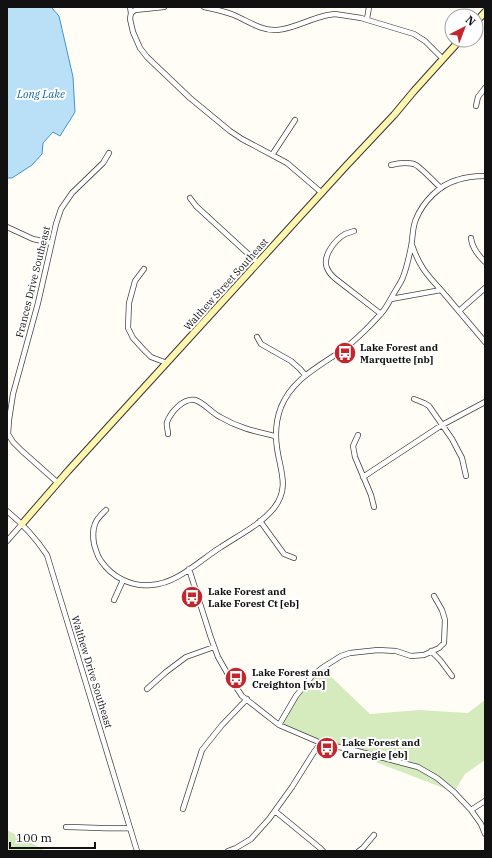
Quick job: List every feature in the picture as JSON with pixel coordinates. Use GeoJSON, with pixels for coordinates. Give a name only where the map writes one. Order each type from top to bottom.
{"type":"FeatureCollection","features":[{"type":"Feature","properties":{"kind":"street"},"geometry":{"type":"LineString","coordinates":[[130,7],[130,19],[133,32],[140,48],[147,57],[190,98],[230,131],[287,163],[322,193]]}},
{"type":"Feature","properties":{"kind":"street"},"geometry":{"type":"LineString","coordinates":[[131,13],[135,10],[164,7]]}},
{"type":"Feature","properties":{"kind":"street"},"geometry":{"type":"LineString","coordinates":[[204,7],[228,13],[260,27],[271,30],[280,30],[328,14],[341,14],[367,19],[414,34],[425,41],[443,59]]}},
{"type":"Feature","properties":{"kind":"street"},"geometry":{"type":"LineString","coordinates":[[367,19],[369,7]]}},
{"type":"Feature","properties":{"kind":"street","name":"Walthew Street Southeast"},"geometry":{"type":"LineString","coordinates":[[7,541],[167,363],[394,115],[453,48]]}},
{"type":"Feature","properties":{"kind":"street"},"geometry":{"type":"LineString","coordinates":[[476,106],[478,97],[485,88]]}},
{"type":"Feature","properties":{"kind":"street"},"geometry":{"type":"LineString","coordinates":[[272,155],[295,120]]}},
{"type":"Feature","properties":{"kind":"street","name":"Frances Drive Southeast"},"geometry":{"type":"LineString","coordinates":[[58,483],[22,451],[13,442],[8,434],[13,394],[38,303],[61,209],[72,193],[103,163],[109,153]]}},
{"type":"Feature","properties":{"kind":"street"},"geometry":{"type":"LineString","coordinates":[[391,165],[400,163],[414,164],[441,188]]}},
{"type":"Feature","properties":{"kind":"street"},"geometry":{"type":"LineString","coordinates":[[106,510],[99,516],[95,523],[93,532],[96,551],[100,560],[111,571],[123,580],[139,586],[165,582],[182,574],[260,521],[278,504],[282,495],[283,478],[276,447],[276,424],[285,398],[305,375],[345,349],[384,310],[403,278],[409,256],[412,232],[418,214],[429,198],[441,188],[456,180],[468,177],[485,176]]}},
{"type":"Feature","properties":{"kind":"street"},"geometry":{"type":"LineString","coordinates":[[190,198],[200,210],[258,263]]}},
{"type":"Feature","properties":{"kind":"street"},"geometry":{"type":"LineString","coordinates":[[7,227],[33,239],[52,243]]}},
{"type":"Feature","properties":{"kind":"street"},"geometry":{"type":"LineString","coordinates":[[354,230],[344,234],[330,249],[326,262],[327,268],[337,280],[381,314]]}},
{"type":"Feature","properties":{"kind":"street"},"geometry":{"type":"LineString","coordinates":[[471,238],[471,244],[485,262]]}},
{"type":"Feature","properties":{"kind":"street"},"geometry":{"type":"LineString","coordinates":[[411,244],[423,270],[485,342]]}},
{"type":"Feature","properties":{"kind":"street"},"geometry":{"type":"LineString","coordinates":[[144,269],[135,281],[129,303],[128,328],[133,338],[142,349],[152,357],[167,363]]}},
{"type":"Feature","properties":{"kind":"street"},"geometry":{"type":"LineString","coordinates":[[459,310],[485,288]]}},
{"type":"Feature","properties":{"kind":"street"},"geometry":{"type":"LineString","coordinates":[[391,299],[441,290]]}},
{"type":"Feature","properties":{"kind":"street"},"geometry":{"type":"LineString","coordinates":[[257,337],[261,344],[291,361],[305,375]]}},
{"type":"Feature","properties":{"kind":"street"},"geometry":{"type":"LineString","coordinates":[[414,399],[424,402],[429,406],[452,439],[462,458],[466,476]]}},
{"type":"Feature","properties":{"kind":"street"},"geometry":{"type":"LineString","coordinates":[[168,434],[167,423],[173,413],[184,402],[195,400],[219,417],[237,426],[247,430],[276,436]]}},
{"type":"Feature","properties":{"kind":"street"},"geometry":{"type":"LineString","coordinates":[[363,477],[442,425],[485,402]]}},
{"type":"Feature","properties":{"kind":"street"},"geometry":{"type":"LineString","coordinates":[[358,435],[353,446],[355,457],[371,495],[374,507]]}},
{"type":"Feature","properties":{"kind":"street","name":"Walthew Drive Southeast"},"geometry":{"type":"LineString","coordinates":[[7,511],[40,543],[47,555],[137,851]]}},
{"type":"Feature","properties":{"kind":"street"},"geometry":{"type":"LineString","coordinates":[[260,521],[284,554],[294,558]]}},
{"type":"Feature","properties":{"kind":"street"},"geometry":{"type":"LineString","coordinates":[[189,569],[214,648],[230,678],[242,696],[279,725],[320,743],[418,767],[437,778],[454,792],[471,810],[481,824],[485,834]]}},
{"type":"Feature","properties":{"kind":"street"},"geometry":{"type":"LineString","coordinates":[[114,600],[123,580]]}},
{"type":"Feature","properties":{"kind":"street"},"geometry":{"type":"LineString","coordinates":[[279,725],[296,696],[312,676],[341,656],[350,653],[378,650],[396,651],[411,656],[424,654],[439,648],[444,643],[445,620],[442,610],[434,596]]}},
{"type":"Feature","properties":{"kind":"street"},"geometry":{"type":"LineString","coordinates":[[147,689],[186,657],[214,648]]}},
{"type":"Feature","properties":{"kind":"street"},"geometry":{"type":"LineString","coordinates":[[431,651],[452,676]]}},
{"type":"Feature","properties":{"kind":"street"},"geometry":{"type":"LineString","coordinates":[[183,809],[202,750],[222,724],[247,699]]}},
{"type":"Feature","properties":{"kind":"street"},"geometry":{"type":"LineString","coordinates":[[228,851],[251,839],[275,811],[320,743]]}},
{"type":"Feature","properties":{"kind":"street"},"geometry":{"type":"LineString","coordinates":[[471,810],[485,801]]}},
{"type":"Feature","properties":{"kind":"street"},"geometry":{"type":"LineString","coordinates":[[275,811],[323,851]]}},
{"type":"Feature","properties":{"kind":"street"},"geometry":{"type":"LineString","coordinates":[[66,827],[130,828]]}},
{"type":"Feature","properties":{"kind":"street"},"geometry":{"type":"LineString","coordinates":[[359,851],[374,835]]}},
{"type":"Feature","properties":{"kind":"green space"},"geometry":{"type":"Polygon","coordinates":[[[322,668],[370,714],[419,710],[468,713],[485,700],[485,760],[465,774],[454,792],[279,725],[312,676],[322,668]]]}},
{"type":"Feature","properties":{"kind":"green space"},"geometry":{"type":"Polygon","coordinates":[[[7,830],[46,851],[7,851],[7,830]]]}},
{"type":"Feature","properties":{"kind":"water","name":"Long Lake"},"geometry":{"type":"Polygon","coordinates":[[[7,7],[51,7],[59,16],[73,77],[75,112],[60,136],[53,132],[43,143],[42,154],[32,165],[12,178],[7,178],[7,7]]]}},
{"type":"Feature","properties":{"kind":"place","name":"Lake Forest and Marquette [nb]"},"geometry":{"type":"Point","coordinates":[345,353]}},
{"type":"Feature","properties":{"kind":"place","name":"Lake Forest and Lake Forest Ct [eb]"},"geometry":{"type":"Point","coordinates":[192,597]}},
{"type":"Feature","properties":{"kind":"place","name":"Lake Forest and Creighton [wb]"},"geometry":{"type":"Point","coordinates":[236,678]}},
{"type":"Feature","properties":{"kind":"place","name":"Lake Forest and Carnegie [eb]"},"geometry":{"type":"Point","coordinates":[327,748]}}]}
